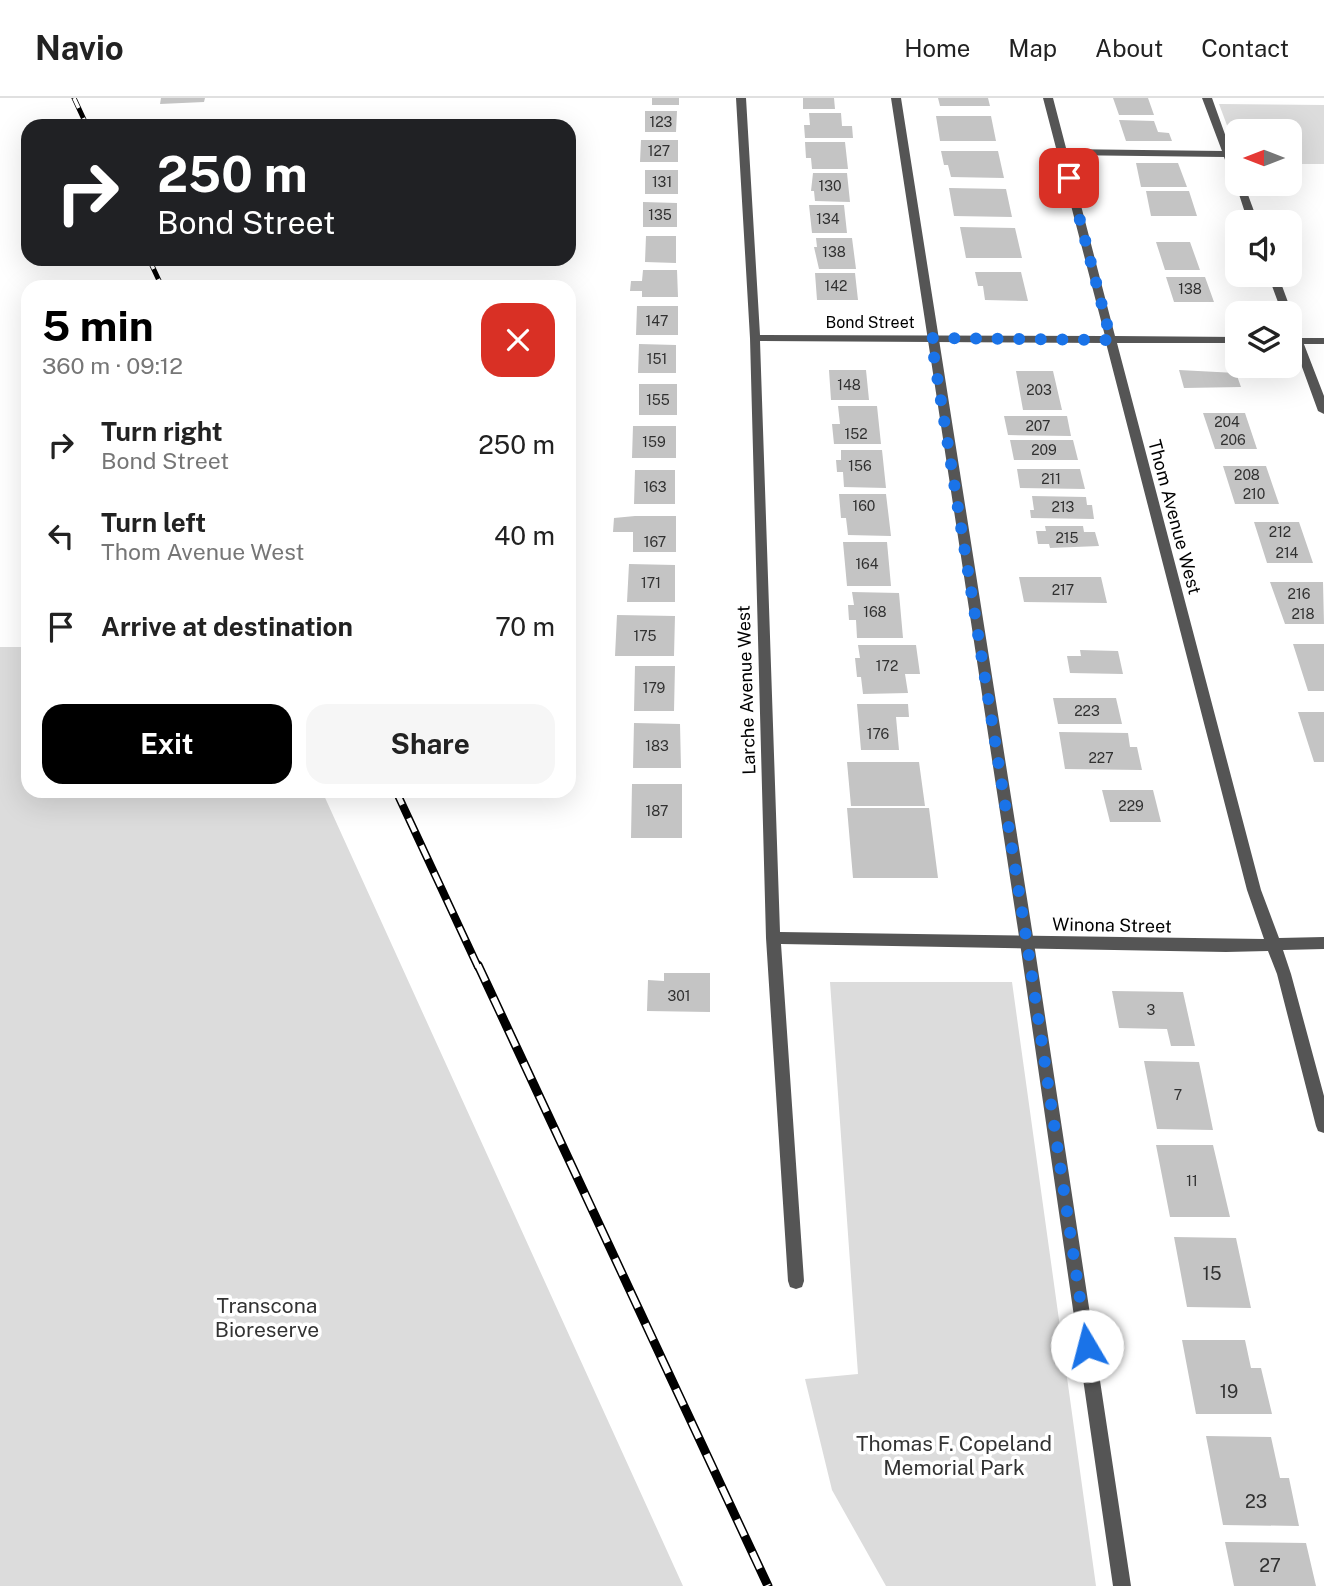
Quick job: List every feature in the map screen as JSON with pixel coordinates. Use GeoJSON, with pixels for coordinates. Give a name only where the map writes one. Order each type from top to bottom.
{"type":"FeatureCollection","features":[{"type":"Feature","properties":{"kind":"street","name":"Larche Avenue West"},"geometry":{"type":"LineString","coordinates":[[741,98],[755,338],[773,938],[796,1281]]}},
{"type":"Feature","properties":{"kind":"street"},"geometry":{"type":"LineString","coordinates":[[895,98],[1027,943],[1122,1586]]}},
{"type":"Feature","properties":{"kind":"street","name":"Thom Avenue West"},"geometry":{"type":"LineString","coordinates":[[1048,98],[1254,890],[1274,944],[1324,1126]]}},
{"type":"Feature","properties":{"kind":"street"},"geometry":{"type":"LineString","coordinates":[[1207,98],[1225,148]]}},
{"type":"Feature","properties":{"kind":"street"},"geometry":{"type":"LineString","coordinates":[[1062,152],[1225,153]]}},
{"type":"Feature","properties":{"kind":"street","name":"Bond Street"},"geometry":{"type":"LineString","coordinates":[[755,338],[1225,340]]}},
{"type":"Feature","properties":{"kind":"street"},"geometry":{"type":"LineString","coordinates":[[1302,341],[1324,341]]}},
{"type":"Feature","properties":{"kind":"street"},"geometry":{"type":"LineString","coordinates":[[1302,361],[1324,411]]}},
{"type":"Feature","properties":{"kind":"street","name":"Winona Street"},"geometry":{"type":"LineString","coordinates":[[773,938],[1027,943],[1324,943]]}},
{"type":"Feature","properties":{"kind":"green space"},"geometry":{"type":"Polygon","coordinates":[[[1219,104],[1324,105],[1324,164],[1302,164],[1302,119],[1225,120],[1219,104]]]}},
{"type":"Feature","properties":{"kind":"green space","name":"Transcona Bioreserve"},"geometry":{"type":"Polygon","coordinates":[[[0,647],[21,647],[21,798],[325,798],[683,1586],[0,1586],[0,647]]]}},
{"type":"Feature","properties":{"kind":"green space","name":"Thomas F. Copeland Memorial Park"},"geometry":{"type":"Polygon","coordinates":[[[830,982],[1012,982],[1096,1586],[886,1586],[832,1490],[805,1379],[858,1374],[830,982]]]}},
{"type":"Feature","properties":{"kind":"building"},"geometry":{"type":"Polygon","coordinates":[[[161,98],[205,98],[204,102],[160,104],[161,98]]]}},
{"type":"Feature","properties":{"kind":"building"},"geometry":{"type":"Polygon","coordinates":[[[652,98],[679,98],[679,105],[652,105],[652,98]]]}},
{"type":"Feature","properties":{"kind":"building"},"geometry":{"type":"Polygon","coordinates":[[[803,98],[834,98],[835,109],[803,109],[803,98]]]}},
{"type":"Feature","properties":{"kind":"building"},"geometry":{"type":"Polygon","coordinates":[[[938,98],[988,98],[990,106],[940,106],[938,98]]]}},
{"type":"Feature","properties":{"kind":"building"},"geometry":{"type":"Polygon","coordinates":[[[1113,98],[1148,98],[1154,115],[1119,115],[1113,98]]]}},
{"type":"Feature","properties":{"kind":"building"},"geometry":{"type":"Polygon","coordinates":[[[645,111],[677,111],[676,132],[645,132],[645,111]]]}},
{"type":"Feature","properties":{"kind":"building"},"geometry":{"type":"Polygon","coordinates":[[[809,113],[841,113],[842,126],[852,126],[853,138],[805,138],[804,125],[810,125],[809,113]]]}},
{"type":"Feature","properties":{"kind":"building"},"geometry":{"type":"Polygon","coordinates":[[[936,116],[991,116],[996,141],[940,141],[936,116]]]}},
{"type":"Feature","properties":{"kind":"building"},"geometry":{"type":"Polygon","coordinates":[[[1119,120],[1154,121],[1158,132],[1169,133],[1172,141],[1126,141],[1119,120]]]}},
{"type":"Feature","properties":{"kind":"building"},"geometry":{"type":"Polygon","coordinates":[[[641,140],[678,140],[678,162],[640,162],[641,140]]]}},
{"type":"Feature","properties":{"kind":"building"},"geometry":{"type":"Polygon","coordinates":[[[805,142],[845,142],[848,169],[812,169],[811,158],[806,158],[805,142]]]}},
{"type":"Feature","properties":{"kind":"building"},"geometry":{"type":"Polygon","coordinates":[[[941,151],[998,151],[1004,178],[951,177],[948,165],[944,165],[941,151]]]}},
{"type":"Feature","properties":{"kind":"building"},"geometry":{"type":"Polygon","coordinates":[[[1136,163],[1178,163],[1187,187],[1141,187],[1136,163]]]}},
{"type":"Feature","properties":{"kind":"building"},"geometry":{"type":"Polygon","coordinates":[[[645,170],[678,170],[678,194],[645,194],[645,170]]]}},
{"type":"Feature","properties":{"kind":"building"},"geometry":{"type":"Polygon","coordinates":[[[813,173],[847,173],[850,202],[815,201],[814,191],[811,191],[813,173]]]}},
{"type":"Feature","properties":{"kind":"building"},"geometry":{"type":"Polygon","coordinates":[[[949,188],[1006,189],[1012,217],[954,216],[949,188]]]}},
{"type":"Feature","properties":{"kind":"building"},"geometry":{"type":"Polygon","coordinates":[[[1146,191],[1189,191],[1197,216],[1151,216],[1146,191]]]}},
{"type":"Feature","properties":{"kind":"building"},"geometry":{"type":"Polygon","coordinates":[[[643,202],[677,203],[677,227],[643,227],[643,202]]]}},
{"type":"Feature","properties":{"kind":"building"},"geometry":{"type":"Polygon","coordinates":[[[809,205],[844,205],[847,233],[812,233],[809,205]]]}},
{"type":"Feature","properties":{"kind":"building"},"geometry":{"type":"Polygon","coordinates":[[[960,227],[1015,228],[1022,258],[966,258],[960,227]]]}},
{"type":"Feature","properties":{"kind":"building"},"geometry":{"type":"Polygon","coordinates":[[[646,236],[676,236],[676,263],[645,262],[646,236]]]}},
{"type":"Feature","properties":{"kind":"building"},"geometry":{"type":"Polygon","coordinates":[[[816,238],[852,238],[856,269],[819,269],[814,247],[817,247],[816,238]]]}},
{"type":"Feature","properties":{"kind":"building"},"geometry":{"type":"Polygon","coordinates":[[[1156,242],[1190,242],[1200,270],[1165,270],[1156,242]]]}},
{"type":"Feature","properties":{"kind":"building"},"geometry":{"type":"Polygon","coordinates":[[[643,270],[677,270],[678,297],[642,297],[642,291],[630,291],[631,281],[642,281],[643,270]]]}},
{"type":"Feature","properties":{"kind":"building"},"geometry":{"type":"Polygon","coordinates":[[[975,272],[1021,272],[1028,301],[985,300],[983,286],[978,286],[975,272]]]}},
{"type":"Feature","properties":{"kind":"building"},"geometry":{"type":"Polygon","coordinates":[[[815,273],[855,273],[858,300],[817,300],[815,273]]]}},
{"type":"Feature","properties":{"kind":"building"},"geometry":{"type":"Polygon","coordinates":[[[1166,277],[1205,277],[1214,302],[1174,302],[1166,277]]]}},
{"type":"Feature","properties":{"kind":"building"},"geometry":{"type":"Polygon","coordinates":[[[637,306],[678,306],[678,335],[636,335],[637,306]]]}},
{"type":"Feature","properties":{"kind":"building"},"geometry":{"type":"Polygon","coordinates":[[[639,344],[676,345],[676,373],[638,373],[639,344]]]}},
{"type":"Feature","properties":{"kind":"building"},"geometry":{"type":"Polygon","coordinates":[[[829,370],[866,370],[869,400],[831,400],[829,370]]]}},
{"type":"Feature","properties":{"kind":"building"},"geometry":{"type":"Polygon","coordinates":[[[1179,370],[1225,372],[1225,378],[1238,378],[1241,387],[1184,388],[1179,370]]]}},
{"type":"Feature","properties":{"kind":"building"},"geometry":{"type":"Polygon","coordinates":[[[1016,371],[1053,371],[1062,410],[1023,410],[1016,371]]]}},
{"type":"Feature","properties":{"kind":"building"},"geometry":{"type":"Polygon","coordinates":[[[639,384],[677,384],[677,415],[639,415],[639,384]]]}},
{"type":"Feature","properties":{"kind":"building"},"geometry":{"type":"Polygon","coordinates":[[[838,406],[877,406],[881,444],[834,444],[832,424],[840,424],[838,406]]]}},
{"type":"Feature","properties":{"kind":"building"},"geometry":{"type":"Polygon","coordinates":[[[1203,413],[1245,413],[1257,449],[1215,449],[1203,413]]]}},
{"type":"Feature","properties":{"kind":"building"},"geometry":{"type":"Polygon","coordinates":[[[1004,416],[1067,416],[1071,436],[1008,435],[1004,416]]]}},
{"type":"Feature","properties":{"kind":"building"},"geometry":{"type":"Polygon","coordinates":[[[633,426],[676,426],[676,458],[632,458],[633,426]]]}},
{"type":"Feature","properties":{"kind":"building"},"geometry":{"type":"Polygon","coordinates":[[[1010,440],[1073,440],[1078,460],[1014,460],[1010,440]]]}},
{"type":"Feature","properties":{"kind":"building"},"geometry":{"type":"Polygon","coordinates":[[[841,450],[882,450],[886,488],[844,487],[843,472],[837,472],[836,460],[841,460],[841,450]]]}},
{"type":"Feature","properties":{"kind":"building"},"geometry":{"type":"Polygon","coordinates":[[[1223,466],[1266,466],[1279,504],[1235,504],[1223,466]]]}},
{"type":"Feature","properties":{"kind":"building"},"geometry":{"type":"Polygon","coordinates":[[[1017,469],[1080,469],[1085,489],[1020,488],[1017,469]]]}},
{"type":"Feature","properties":{"kind":"building"},"geometry":{"type":"Polygon","coordinates":[[[635,470],[675,470],[675,504],[634,504],[635,470]]]}},
{"type":"Feature","properties":{"kind":"building"},"geometry":{"type":"Polygon","coordinates":[[[839,494],[886,494],[891,536],[848,535],[846,518],[841,518],[839,494]]]}},
{"type":"Feature","properties":{"kind":"building"},"geometry":{"type":"Polygon","coordinates":[[[1032,496],[1086,497],[1087,505],[1092,505],[1094,519],[1031,518],[1030,510],[1034,510],[1032,496]]]}},
{"type":"Feature","properties":{"kind":"building"},"geometry":{"type":"Polygon","coordinates":[[[676,516],[676,552],[633,552],[633,532],[613,532],[614,518],[676,516]]]}},
{"type":"Feature","properties":{"kind":"building"},"geometry":{"type":"Polygon","coordinates":[[[1254,522],[1299,522],[1313,563],[1267,563],[1254,522]]]}},
{"type":"Feature","properties":{"kind":"building"},"geometry":{"type":"Polygon","coordinates":[[[1045,526],[1083,526],[1084,532],[1095,532],[1099,546],[1050,548],[1049,544],[1038,544],[1036,531],[1046,531],[1045,526]]]}},
{"type":"Feature","properties":{"kind":"building"},"geometry":{"type":"Polygon","coordinates":[[[843,542],[887,542],[891,586],[847,586],[843,542]]]}},
{"type":"Feature","properties":{"kind":"building"},"geometry":{"type":"Polygon","coordinates":[[[629,564],[675,565],[675,602],[627,602],[629,564]]]}},
{"type":"Feature","properties":{"kind":"building"},"geometry":{"type":"Polygon","coordinates":[[[1019,577],[1101,577],[1107,603],[1024,602],[1019,577]]]}},
{"type":"Feature","properties":{"kind":"building"},"geometry":{"type":"Polygon","coordinates":[[[1270,582],[1323,582],[1324,624],[1285,624],[1270,582]]]}},
{"type":"Feature","properties":{"kind":"building"},"geometry":{"type":"Polygon","coordinates":[[[852,592],[899,593],[903,638],[857,638],[856,620],[849,620],[848,605],[854,605],[852,592]]]}},
{"type":"Feature","properties":{"kind":"building"},"geometry":{"type":"Polygon","coordinates":[[[617,615],[675,616],[674,656],[615,656],[617,615]]]}},
{"type":"Feature","properties":{"kind":"building"},"geometry":{"type":"Polygon","coordinates":[[[1293,644],[1324,644],[1324,691],[1308,691],[1293,644]]]}},
{"type":"Feature","properties":{"kind":"building"},"geometry":{"type":"Polygon","coordinates":[[[858,645],[916,645],[920,674],[905,674],[908,693],[863,694],[861,677],[857,677],[855,658],[860,658],[858,645]]]}},
{"type":"Feature","properties":{"kind":"building"},"geometry":{"type":"Polygon","coordinates":[[[1080,650],[1118,651],[1123,674],[1070,673],[1067,656],[1081,656],[1080,650]]]}},
{"type":"Feature","properties":{"kind":"building"},"geometry":{"type":"Polygon","coordinates":[[[635,666],[675,666],[674,711],[634,711],[635,666]]]}},
{"type":"Feature","properties":{"kind":"building"},"geometry":{"type":"Polygon","coordinates":[[[1053,698],[1116,698],[1122,724],[1058,724],[1053,698]]]}},
{"type":"Feature","properties":{"kind":"building"},"geometry":{"type":"Polygon","coordinates":[[[857,704],[908,704],[909,717],[896,717],[899,750],[861,750],[857,704]]]}},
{"type":"Feature","properties":{"kind":"building"},"geometry":{"type":"Polygon","coordinates":[[[1298,712],[1324,712],[1324,762],[1314,762],[1298,712]]]}},
{"type":"Feature","properties":{"kind":"building"},"geometry":{"type":"Polygon","coordinates":[[[634,723],[680,724],[681,768],[633,768],[634,723]]]}},
{"type":"Feature","properties":{"kind":"building"},"geometry":{"type":"Polygon","coordinates":[[[1059,732],[1128,733],[1130,747],[1137,747],[1142,770],[1065,769],[1059,732]]]}},
{"type":"Feature","properties":{"kind":"building"},"geometry":{"type":"Polygon","coordinates":[[[847,762],[919,762],[925,806],[851,806],[847,762]]]}},
{"type":"Feature","properties":{"kind":"building"},"geometry":{"type":"Polygon","coordinates":[[[632,784],[682,784],[682,838],[631,838],[632,784]]]}},
{"type":"Feature","properties":{"kind":"building"},"geometry":{"type":"Polygon","coordinates":[[[1102,790],[1153,790],[1161,822],[1110,822],[1102,790]]]}},
{"type":"Feature","properties":{"kind":"building"},"geometry":{"type":"Polygon","coordinates":[[[847,808],[929,808],[938,878],[853,878],[847,808]]]}},
{"type":"Feature","properties":{"kind":"building"},"geometry":{"type":"Polygon","coordinates":[[[664,973],[710,973],[710,1012],[647,1011],[648,980],[664,981],[664,973]]]}},
{"type":"Feature","properties":{"kind":"building"},"geometry":{"type":"Polygon","coordinates":[[[1112,991],[1183,992],[1195,1046],[1171,1046],[1167,1029],[1119,1028],[1112,991]]]}},
{"type":"Feature","properties":{"kind":"building"},"geometry":{"type":"Polygon","coordinates":[[[1144,1061],[1199,1062],[1213,1130],[1157,1129],[1144,1061]]]}},
{"type":"Feature","properties":{"kind":"building"},"geometry":{"type":"Polygon","coordinates":[[[1156,1145],[1213,1145],[1230,1217],[1170,1217],[1156,1145]]]}},
{"type":"Feature","properties":{"kind":"building"},"geometry":{"type":"Polygon","coordinates":[[[1174,1237],[1236,1238],[1251,1308],[1187,1307],[1174,1237]]]}},
{"type":"Feature","properties":{"kind":"building"},"geometry":{"type":"Polygon","coordinates":[[[1182,1340],[1245,1340],[1251,1368],[1261,1368],[1272,1414],[1196,1414],[1182,1340]]]}},
{"type":"Feature","properties":{"kind":"building"},"geometry":{"type":"Polygon","coordinates":[[[1206,1436],[1271,1437],[1280,1478],[1289,1478],[1299,1526],[1223,1525],[1206,1436]]]}},
{"type":"Feature","properties":{"kind":"building"},"geometry":{"type":"Polygon","coordinates":[[[1225,1542],[1306,1543],[1316,1586],[1234,1586],[1225,1542]]]}},
{"type":"Feature","properties":{"kind":"railway"},"geometry":{"type":"LineString","coordinates":[[74,98],[84,119]]}},
{"type":"Feature","properties":{"kind":"railway"},"geometry":{"type":"LineString","coordinates":[[152,266],[159,280]]}},
{"type":"Feature","properties":{"kind":"railway"},"geometry":{"type":"LineString","coordinates":[[399,798],[478,967]]}},
{"type":"Feature","properties":{"kind":"railway"},"geometry":{"type":"LineString","coordinates":[[478,965],[768,1586]]}},
{"type":"Feature","properties":{"kind":"route"},"geometry":{"type":"LineString","coordinates":[[1069,178],[1111,340],[931,338],[1027,943],[1087,1346]]}}]}
